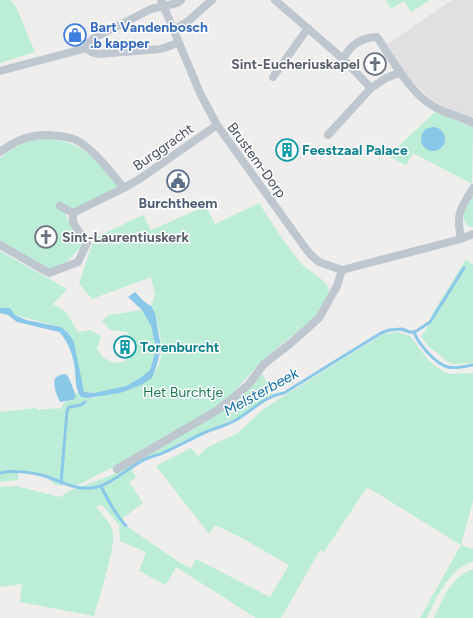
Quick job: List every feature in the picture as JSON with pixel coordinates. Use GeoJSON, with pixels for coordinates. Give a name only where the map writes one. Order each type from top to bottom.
{"type":"FeatureCollection","features":[{"type":"Feature","properties":{"kind":"street"},"geometry":{"type":"LineString","coordinates":[[87,48],[88,43],[94,38],[162,3],[177,2],[181,0]]}},
{"type":"Feature","properties":{"kind":"street"},"geometry":{"type":"LineString","coordinates":[[173,30],[188,22],[212,0]]}},
{"type":"Feature","properties":{"kind":"street"},"geometry":{"type":"LineString","coordinates":[[275,0],[343,59],[371,88]]}},
{"type":"Feature","properties":{"kind":"street","name":"Brustem-Dorp"},"geometry":{"type":"LineString","coordinates":[[162,3],[200,93],[217,125],[236,154],[311,255],[319,262],[342,270]]}},
{"type":"Feature","properties":{"kind":"street"},"geometry":{"type":"LineString","coordinates":[[273,77],[308,28]]}},
{"type":"Feature","properties":{"kind":"street"},"geometry":{"type":"LineString","coordinates":[[343,59],[352,46],[370,37],[377,37],[399,73],[431,105],[445,113],[473,123]]}},
{"type":"Feature","properties":{"kind":"street"},"geometry":{"type":"LineString","coordinates":[[87,48],[91,52],[98,54],[161,49],[178,43]]}},
{"type":"Feature","properties":{"kind":"street"},"geometry":{"type":"LineString","coordinates":[[0,71],[87,48]]}},
{"type":"Feature","properties":{"kind":"street"},"geometry":{"type":"LineString","coordinates":[[328,136],[371,88],[386,78],[399,73]]}},
{"type":"Feature","properties":{"kind":"street","name":"Burggracht"},"geometry":{"type":"LineString","coordinates":[[73,212],[124,188],[141,178],[217,125]]}},
{"type":"Feature","properties":{"kind":"street","name":"Burggracht"},"geometry":{"type":"LineString","coordinates":[[0,152],[18,140],[38,135],[62,136],[76,140],[97,157],[124,188]]}},
{"type":"Feature","properties":{"kind":"street"},"geometry":{"type":"LineString","coordinates":[[461,239],[458,215],[473,188]]}},
{"type":"Feature","properties":{"kind":"street"},"geometry":{"type":"LineString","coordinates":[[0,245],[50,273],[78,262],[87,243],[73,223],[73,212],[60,206]]}},
{"type":"Feature","properties":{"kind":"street"},"geometry":{"type":"LineString","coordinates":[[116,469],[216,411],[249,384],[264,364],[291,343],[319,318],[337,286],[342,270],[461,239],[473,234]]}},
{"type":"Feature","properties":{"kind":"shaded area"},"geometry":{"type":"Polygon","coordinates":[[[452,0],[473,0],[473,119],[445,107],[431,99],[404,73],[387,44],[452,0]]]}},
{"type":"Feature","properties":{"kind":"green space"},"geometry":{"type":"Polygon","coordinates":[[[0,0],[10,0],[16,7],[35,52],[0,63],[0,0]]]}},
{"type":"Feature","properties":{"kind":"green space"},"geometry":{"type":"Polygon","coordinates":[[[386,0],[430,0],[411,12],[404,1],[391,9],[386,0]]]}},
{"type":"Feature","properties":{"kind":"green space"},"geometry":{"type":"Polygon","coordinates":[[[435,112],[473,127],[472,184],[413,153],[406,165],[388,156],[435,112]]]}},
{"type":"Feature","properties":{"kind":"green space"},"geometry":{"type":"Polygon","coordinates":[[[48,139],[71,144],[89,154],[119,187],[65,214],[83,245],[67,262],[54,272],[0,241],[0,158],[28,140],[48,139]]]}},
{"type":"Feature","properties":{"kind":"green space"},"geometry":{"type":"Polygon","coordinates":[[[473,196],[473,227],[469,226],[465,222],[463,215],[473,196]]]}},
{"type":"Feature","properties":{"kind":"green space","name":"Het Burchtje"},"geometry":{"type":"Polygon","coordinates":[[[259,203],[300,262],[323,280],[329,289],[328,296],[315,317],[261,362],[233,393],[214,408],[117,465],[76,486],[55,485],[44,474],[18,473],[18,480],[0,482],[0,412],[37,408],[37,410],[58,408],[59,410],[65,402],[73,400],[77,392],[81,397],[94,398],[152,378],[159,363],[161,355],[161,341],[154,311],[151,306],[155,295],[151,277],[92,299],[79,284],[94,238],[143,215],[151,230],[206,206],[215,224],[259,203]]]}},
{"type":"Feature","properties":{"kind":"green space"},"geometry":{"type":"Polygon","coordinates":[[[0,251],[67,289],[53,304],[66,312],[78,332],[90,330],[101,336],[97,348],[103,358],[115,363],[123,362],[131,355],[134,343],[127,332],[110,330],[102,321],[109,315],[142,310],[151,326],[156,349],[150,370],[126,386],[94,393],[84,392],[79,370],[61,327],[15,315],[10,308],[0,308],[0,251]]]}},
{"type":"Feature","properties":{"kind":"green space"},"geometry":{"type":"Polygon","coordinates":[[[466,259],[473,265],[473,363],[453,364],[446,361],[428,346],[421,336],[426,330],[434,311],[466,259]]]}},
{"type":"Feature","properties":{"kind":"green space"},"geometry":{"type":"Polygon","coordinates":[[[398,332],[410,336],[429,361],[444,372],[449,374],[473,373],[473,501],[461,545],[367,487],[324,552],[320,550],[281,618],[256,618],[176,567],[166,585],[139,571],[146,552],[120,541],[119,525],[102,505],[96,507],[110,525],[113,533],[113,540],[106,574],[94,616],[20,602],[22,584],[0,587],[0,487],[16,486],[60,497],[69,491],[112,475],[130,466],[136,478],[129,482],[143,503],[123,518],[125,525],[179,562],[191,568],[196,559],[270,597],[289,565],[240,537],[215,525],[209,534],[156,466],[191,448],[198,456],[208,447],[238,433],[261,411],[383,334],[398,332]]]}},
{"type":"Feature","properties":{"kind":"green space"},"geometry":{"type":"Polygon","coordinates":[[[262,374],[274,394],[267,397],[237,418],[198,434],[167,450],[130,466],[243,394],[262,374]]]}},
{"type":"Feature","properties":{"kind":"green space"},"geometry":{"type":"Polygon","coordinates":[[[461,545],[473,549],[473,561],[465,565],[451,577],[435,601],[427,618],[420,618],[461,545]]]}},
{"type":"Feature","properties":{"kind":"green space"},"geometry":{"type":"Polygon","coordinates":[[[473,569],[473,618],[434,618],[453,583],[465,573],[473,569]]]}},
{"type":"Feature","properties":{"kind":"water"},"geometry":{"type":"Polygon","coordinates":[[[433,127],[441,131],[445,139],[441,147],[433,151],[425,147],[421,139],[425,131],[433,127]]]}},
{"type":"Feature","properties":{"kind":"water"},"geometry":{"type":"Polygon","coordinates":[[[135,292],[151,306],[155,313],[161,347],[152,378],[141,385],[120,393],[88,398],[81,397],[78,391],[72,355],[68,344],[59,332],[17,322],[8,315],[0,313],[0,308],[10,308],[15,315],[26,320],[61,327],[68,333],[74,342],[84,392],[94,393],[126,386],[150,370],[156,349],[151,326],[142,310],[128,297],[135,292]]]}},
{"type":"Feature","properties":{"kind":"water"},"geometry":{"type":"Polygon","coordinates":[[[66,374],[76,396],[73,400],[60,402],[55,390],[55,378],[66,374]]]}},
{"type":"Feature","properties":{"kind":"waterway","name":"Melsterbeek"},"geometry":{"type":"LineString","coordinates":[[0,473],[34,473],[71,486],[83,488],[104,485],[141,461],[163,453],[201,434],[234,421],[270,397],[284,393],[381,333],[389,330],[402,329],[409,332],[418,330],[430,322],[464,268]]}},
{"type":"Feature","properties":{"kind":"waterway","name":"Melsterbeek"},"geometry":{"type":"LineString","coordinates":[[414,332],[419,342],[433,358],[443,365],[454,368],[473,365]]}},
{"type":"Feature","properties":{"kind":"waterway"},"geometry":{"type":"LineString","coordinates":[[61,483],[67,411],[69,407],[81,405],[85,402]]}},
{"type":"Feature","properties":{"kind":"waterway"},"geometry":{"type":"LineString","coordinates":[[101,486],[118,517],[126,526]]}},
{"type":"Feature","properties":{"kind":"place","name":"Bart Vandenbosch .b kapper"},"geometry":{"type":"Point","coordinates":[75,35]}},
{"type":"Feature","properties":{"kind":"place","name":"Sint-Eucheriuskapel"},"geometry":{"type":"Point","coordinates":[375,64]}},
{"type":"Feature","properties":{"kind":"place","name":"Feestzaal Palace"},"geometry":{"type":"Point","coordinates":[287,150]}},
{"type":"Feature","properties":{"kind":"place","name":"Burchtheem"},"geometry":{"type":"Point","coordinates":[178,181]}},
{"type":"Feature","properties":{"kind":"place","name":"Sint-Laurentiuskerk"},"geometry":{"type":"Point","coordinates":[46,237]}},
{"type":"Feature","properties":{"kind":"place","name":"Torenburcht"},"geometry":{"type":"Point","coordinates":[125,347]}}]}
